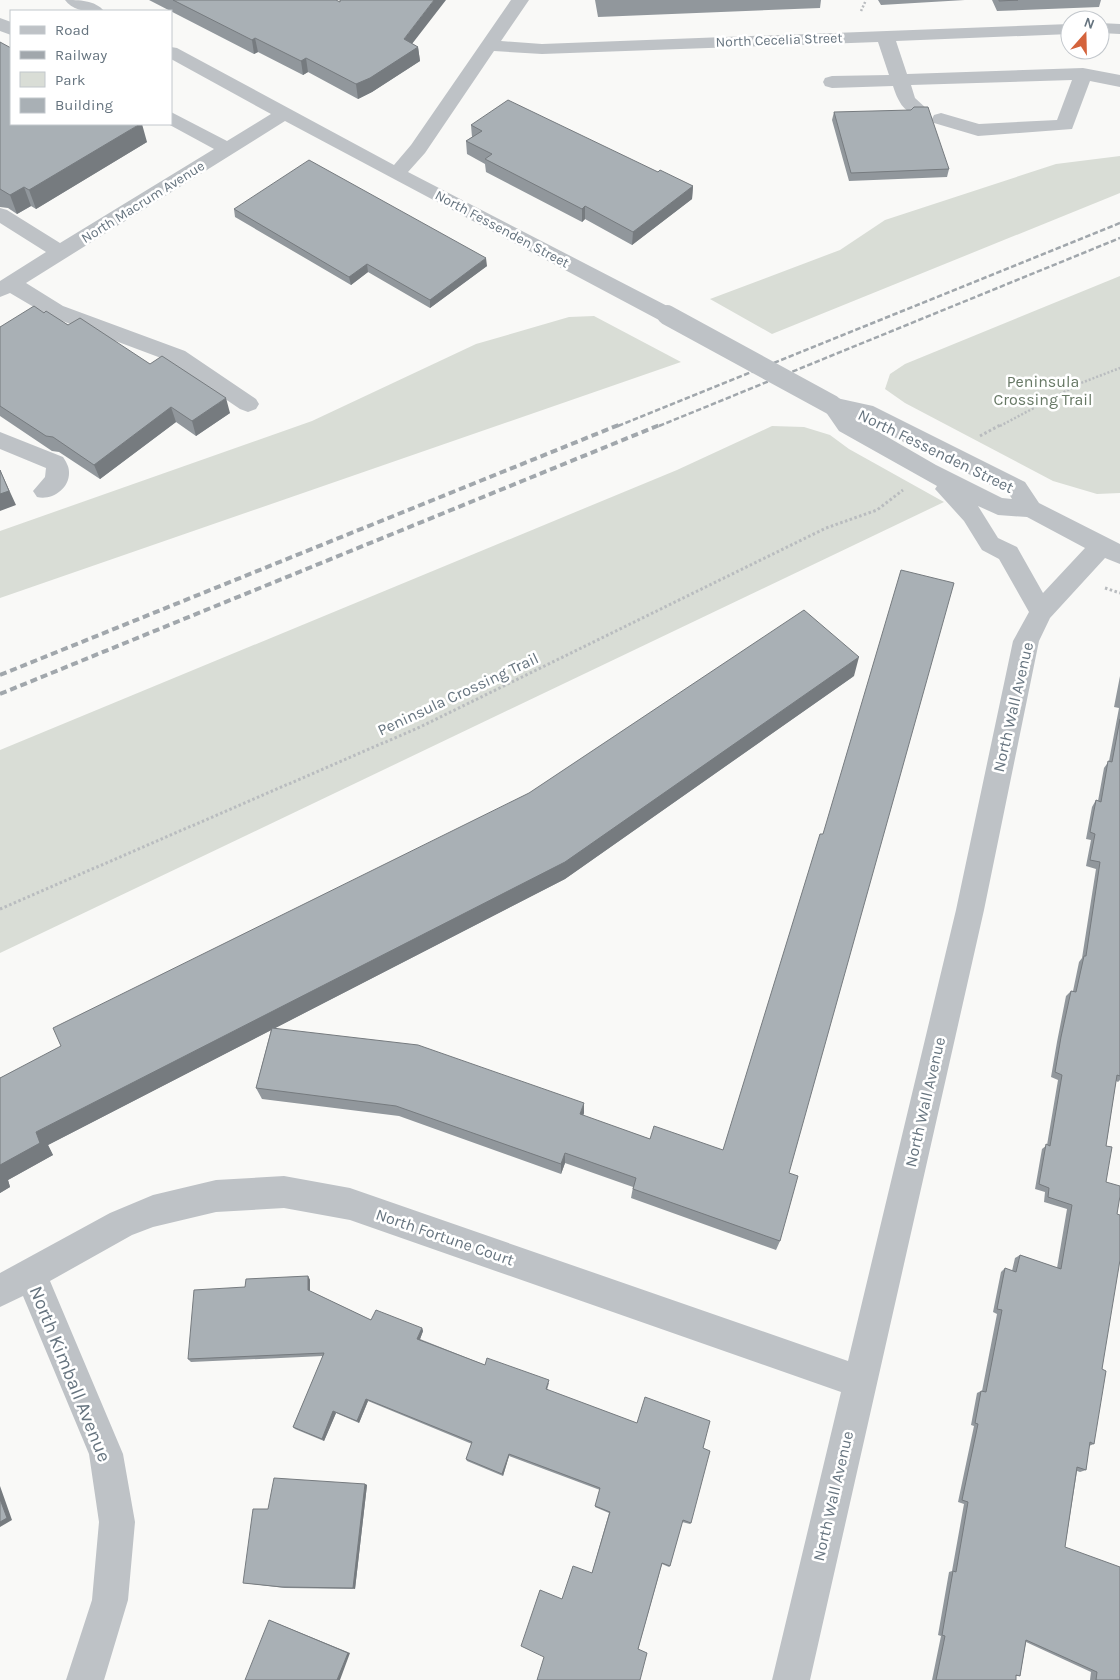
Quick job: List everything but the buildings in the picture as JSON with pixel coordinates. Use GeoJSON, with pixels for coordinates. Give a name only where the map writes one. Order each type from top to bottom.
{"type":"FeatureCollection","features":[{"type":"Feature","properties":{"kind":"street"},"geometry":{"type":"LineString","coordinates":[[74,0],[92,10]]}},
{"type":"Feature","properties":{"kind":"street"},"geometry":{"type":"LineString","coordinates":[[396,174],[418,149],[520,0]]}},
{"type":"Feature","properties":{"kind":"street","name":"North Cecelia Street"},"geometry":{"type":"LineString","coordinates":[[489,45],[542,49],[1060,29]]}},
{"type":"Feature","properties":{"kind":"street"},"geometry":{"type":"LineString","coordinates":[[885,36],[907,101],[918,109]]}},
{"type":"Feature","properties":{"kind":"street","name":"North Fessenden Street"},"geometry":{"type":"LineString","coordinates":[[172,53],[396,174],[667,315],[832,405],[865,412],[1017,488],[1031,510]]}},
{"type":"Feature","properties":{"kind":"street"},"geometry":{"type":"LineString","coordinates":[[941,119],[978,130],[1065,125],[1083,74]]}},
{"type":"Feature","properties":{"kind":"street"},"geometry":{"type":"LineString","coordinates":[[832,82],[1083,74],[1120,81]]}},
{"type":"Feature","properties":{"kind":"street","name":"North Macrum Avenue"},"geometry":{"type":"LineString","coordinates":[[5,287],[285,113]]}},
{"type":"Feature","properties":{"kind":"street"},"geometry":{"type":"LineString","coordinates":[[172,119],[228,149]]}},
{"type":"Feature","properties":{"kind":"street"},"geometry":{"type":"LineString","coordinates":[[0,214],[61,253]]}},
{"type":"Feature","properties":{"kind":"street"},"geometry":{"type":"LineString","coordinates":[[5,287],[56,311],[177,356],[248,404]]}},
{"type":"Feature","properties":{"kind":"street","name":"North Fessenden Street"},"geometry":{"type":"LineString","coordinates":[[832,405],[847,425],[928,471],[998,506],[1031,510],[1110,551]]}},
{"type":"Feature","properties":{"kind":"street"},"geometry":{"type":"LineString","coordinates":[[0,440],[55,462],[58,473],[56,480],[45,491]]}},
{"type":"Feature","properties":{"kind":"street"},"geometry":{"type":"LineString","coordinates":[[928,471],[972,515],[990,544],[1008,553],[1041,612]]}},
{"type":"Feature","properties":{"kind":"street","name":"North Wall Avenue"},"geometry":{"type":"LineString","coordinates":[[791,1680],[970,910],[1026,641],[1041,612],[1110,551]]}},
{"type":"Feature","properties":{"kind":"street","name":"North Fortune Court"},"geometry":{"type":"LineString","coordinates":[[0,1291],[120,1224],[153,1211],[216,1196],[284,1192],[350,1204],[860,1382]]}},
{"type":"Feature","properties":{"kind":"street","name":"North Kimball Avenue"},"geometry":{"type":"LineString","coordinates":[[30,1274],[106,1454],[117,1522],[110,1600],[85,1680]]}},
{"type":"Feature","properties":{"kind":"path"},"geometry":{"type":"LineString","coordinates":[[974,441],[986,432],[1081,383],[1120,368]]}},
{"type":"Feature","properties":{"kind":"path","name":"Peninsula Crossing Trail"},"geometry":{"type":"LineString","coordinates":[[0,909],[420,727],[826,528],[871,514],[888,504],[904,488]]}},
{"type":"Feature","properties":{"kind":"green space"},"geometry":{"type":"Polygon","coordinates":[[[1120,156],[1120,193],[772,334],[710,299],[840,250],[885,220],[1056,164],[1120,156]]]}},
{"type":"Feature","properties":{"kind":"green space","name":"Peninsula Crossing Trail"},"geometry":{"type":"Polygon","coordinates":[[[1120,276],[1120,493],[1097,494],[1053,481],[905,403],[885,389],[890,374],[905,364],[1120,276]]]}},
{"type":"Feature","properties":{"kind":"green space"},"geometry":{"type":"Polygon","coordinates":[[[594,316],[681,362],[0,598],[0,531],[312,421],[476,344],[569,317],[594,316]]]}},
{"type":"Feature","properties":{"kind":"green space"},"geometry":{"type":"Polygon","coordinates":[[[772,426],[804,427],[830,435],[849,449],[944,502],[0,953],[0,750],[677,470],[772,426]]]}},
{"type":"Feature","properties":{"kind":"railway"},"geometry":{"type":"LineString","coordinates":[[618,426],[1120,223]]}},
{"type":"Feature","properties":{"kind":"railway"},"geometry":{"type":"LineString","coordinates":[[659,426],[1120,238]]}},
{"type":"Feature","properties":{"kind":"railway"},"geometry":{"type":"LineString","coordinates":[[0,675],[621,424]]}},
{"type":"Feature","properties":{"kind":"railway"},"geometry":{"type":"LineString","coordinates":[[0,694],[662,424]]}}]}
